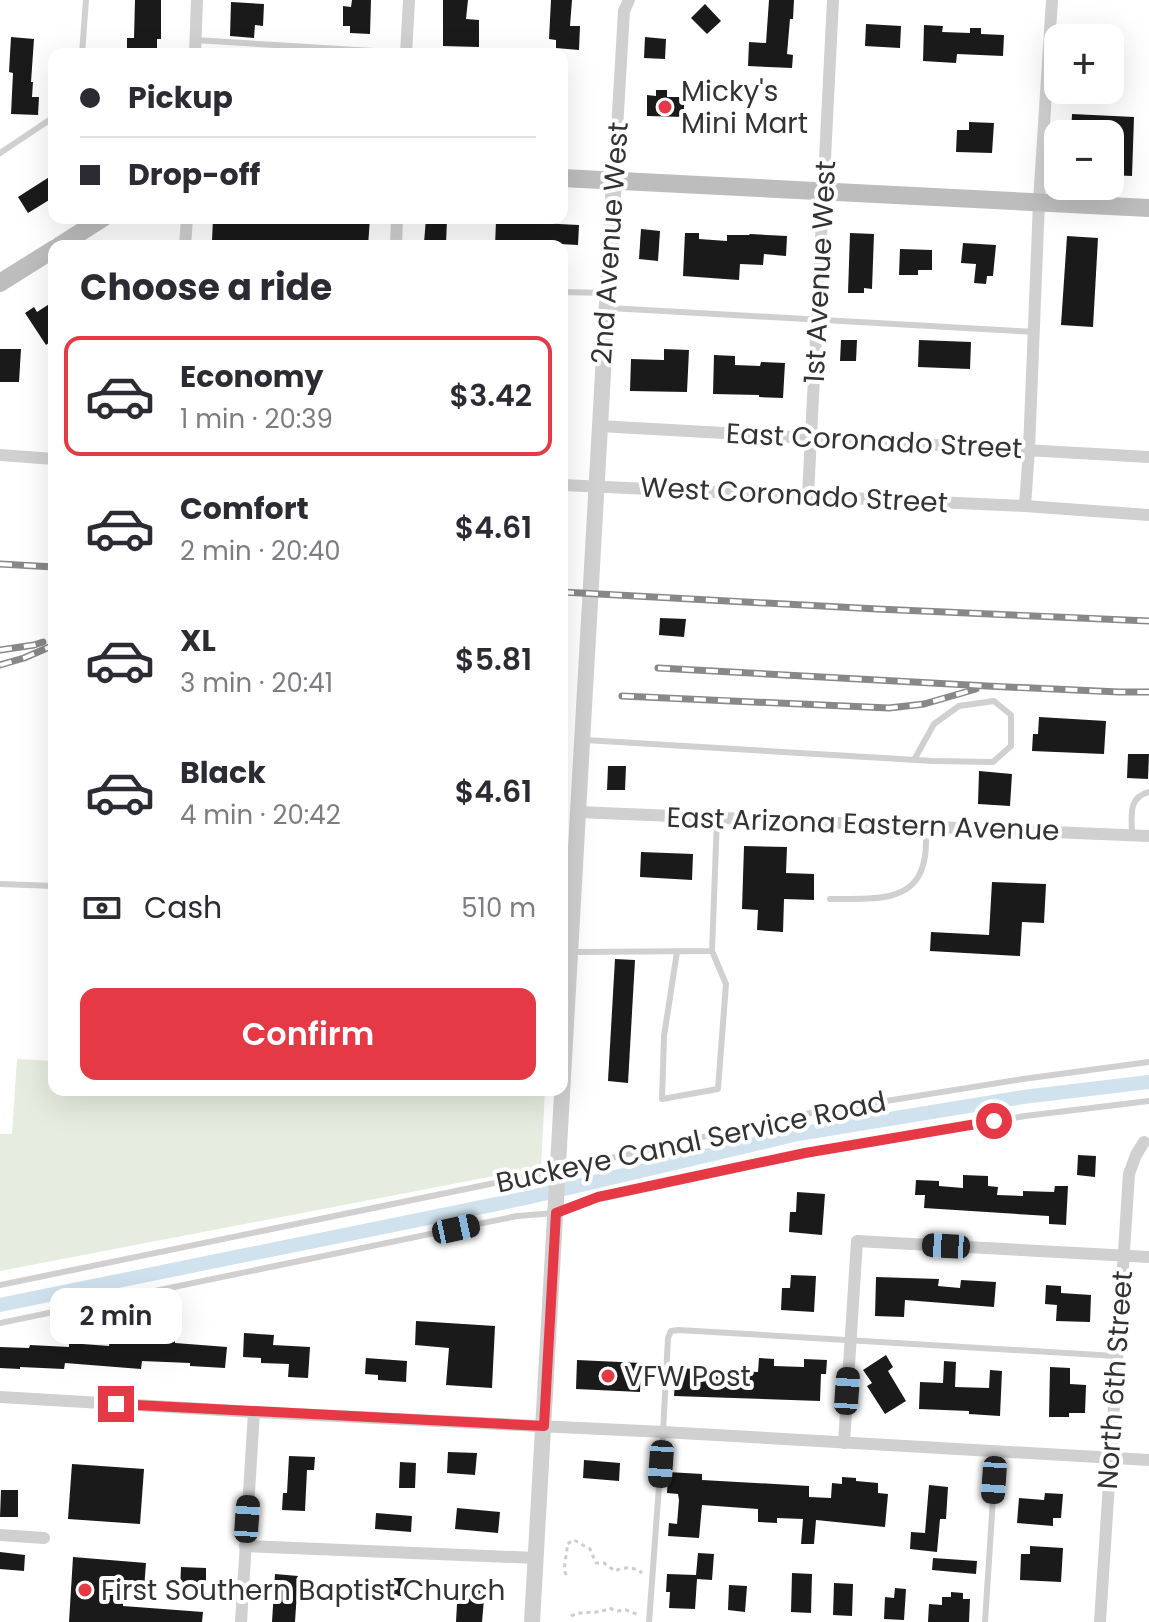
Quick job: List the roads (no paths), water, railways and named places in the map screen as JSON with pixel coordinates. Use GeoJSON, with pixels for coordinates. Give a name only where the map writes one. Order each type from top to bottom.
{"type":"FeatureCollection","features":[{"type":"Feature","properties":{"kind":"main road"},"geometry":{"type":"LineString","coordinates":[[568,178],[1149,208]]}},
{"type":"Feature","properties":{"kind":"main road"},"geometry":{"type":"LineString","coordinates":[[69,240],[94,224]]}},
{"type":"Feature","properties":{"kind":"main road"},"geometry":{"type":"LineString","coordinates":[[0,283],[48,253]]}},
{"type":"Feature","properties":{"kind":"street"},"geometry":{"type":"LineString","coordinates":[[195,48],[197,0]]}},
{"type":"Feature","properties":{"kind":"street"},"geometry":{"type":"LineString","coordinates":[[406,48],[409,0]]}},
{"type":"Feature","properties":{"kind":"street","name":"2nd Avenue West"},"geometry":{"type":"LineString","coordinates":[[568,980],[572,815],[582,740],[624,11],[629,0]]}},
{"type":"Feature","properties":{"kind":"street","name":"1st Avenue West"},"geometry":{"type":"LineString","coordinates":[[808,496],[833,0]]}},
{"type":"Feature","properties":{"kind":"street"},"geometry":{"type":"LineString","coordinates":[[1025,506],[1052,0]]}},
{"type":"Feature","properties":{"kind":"street","name":"East Coronado Street"},"geometry":{"type":"LineString","coordinates":[[599,426],[1149,457]]}},
{"type":"Feature","properties":{"kind":"street"},"geometry":{"type":"LineString","coordinates":[[0,455],[48,459]]}},
{"type":"Feature","properties":{"kind":"street","name":"West Coronado Street"},"geometry":{"type":"LineString","coordinates":[[568,485],[1025,506]]}},
{"type":"Feature","properties":{"kind":"street","name":"East Coronado Street"},"geometry":{"type":"LineString","coordinates":[[1025,506],[1149,515]]}},
{"type":"Feature","properties":{"kind":"street","name":"East Arizona Eastern Avenue"},"geometry":{"type":"LineString","coordinates":[[572,815],[1149,836]]}},
{"type":"Feature","properties":{"kind":"street","name":"2nd Avenue West"},"geometry":{"type":"LineString","coordinates":[[532,1622],[561,1096]]}},
{"type":"Feature","properties":{"kind":"street","name":"North 6th Street"},"geometry":{"type":"LineString","coordinates":[[1100,1622],[1129,1174],[1144,1142]]}},
{"type":"Feature","properties":{"kind":"street"},"geometry":{"type":"LineString","coordinates":[[844,1443],[857,1241],[1149,1257]]}},
{"type":"Feature","properties":{"kind":"street"},"geometry":{"type":"LineString","coordinates":[[0,1397],[1149,1460]]}},
{"type":"Feature","properties":{"kind":"street"},"geometry":{"type":"LineString","coordinates":[[241,1622],[254,1412]]}},
{"type":"Feature","properties":{"kind":"street"},"geometry":{"type":"LineString","coordinates":[[0,1535],[44,1538]]}},
{"type":"Feature","properties":{"kind":"street"},"geometry":{"type":"LineString","coordinates":[[245,1546],[536,1558]]}},
{"type":"Feature","properties":{"kind":"lane"},"geometry":{"type":"LineString","coordinates":[[82,48],[86,0]]}},
{"type":"Feature","properties":{"kind":"lane"},"geometry":{"type":"LineString","coordinates":[[195,40],[316,48]]}},
{"type":"Feature","properties":{"kind":"lane"},"geometry":{"type":"LineString","coordinates":[[0,153],[48,121]]}},
{"type":"Feature","properties":{"kind":"lane"},"geometry":{"type":"LineString","coordinates":[[568,293],[606,301],[818,319],[1034,332]]}},
{"type":"Feature","properties":{"kind":"lane"},"geometry":{"type":"LineString","coordinates":[[582,740],[914,760],[993,762],[1011,746],[1011,715],[994,701],[959,706],[934,724],[914,760]]}},
{"type":"Feature","properties":{"kind":"lane"},"geometry":{"type":"LineString","coordinates":[[1132,836],[1136,798],[1149,792]]}},
{"type":"Feature","properties":{"kind":"lane"},"geometry":{"type":"LineString","coordinates":[[677,952],[664,1036],[662,1099],[718,1089],[726,984],[712,951],[717,818]]}},
{"type":"Feature","properties":{"kind":"lane"},"geometry":{"type":"LineString","coordinates":[[830,899],[884,898],[913,884],[921,873],[924,860],[926,827]]}},
{"type":"Feature","properties":{"kind":"lane"},"geometry":{"type":"LineString","coordinates":[[0,884],[48,886]]}},
{"type":"Feature","properties":{"kind":"lane"},"geometry":{"type":"LineString","coordinates":[[570,952],[712,951]]}},
{"type":"Feature","properties":{"kind":"lane","name":"Buckeye Canal Service Road"},"geometry":{"type":"LineString","coordinates":[[0,1285],[558,1174],[799,1115],[1149,1062]]}},
{"type":"Feature","properties":{"kind":"lane","name":"Buckeye Canal Service Road"},"geometry":{"type":"LineString","coordinates":[[0,1323],[556,1209],[598,1197],[805,1153],[1025,1116],[1149,1101]]}},
{"type":"Feature","properties":{"kind":"lane"},"geometry":{"type":"LineString","coordinates":[[649,1622],[668,1338],[671,1331],[1116,1356]]}},
{"type":"Feature","properties":{"kind":"lane"},"geometry":{"type":"LineString","coordinates":[[985,1622],[996,1452]]}},
{"type":"Feature","properties":{"kind":"waterway"},"geometry":{"type":"LineString","coordinates":[[0,1305],[526,1198],[798,1134],[1023,1097],[1149,1082]]}},
{"type":"Feature","properties":{"kind":"railway"},"geometry":{"type":"LineString","coordinates":[[0,564],[48,567]]}},
{"type":"Feature","properties":{"kind":"railway"},"geometry":{"type":"LineString","coordinates":[[568,592],[1149,621]]}},
{"type":"Feature","properties":{"kind":"railway"},"geometry":{"type":"LineString","coordinates":[[0,650],[43,642]]}},
{"type":"Feature","properties":{"kind":"railway"},"geometry":{"type":"LineString","coordinates":[[0,665],[48,648]]}},
{"type":"Feature","properties":{"kind":"railway"},"geometry":{"type":"LineString","coordinates":[[658,668],[1149,692]]}},
{"type":"Feature","properties":{"kind":"railway"},"geometry":{"type":"LineString","coordinates":[[622,696],[889,708],[924,704],[976,689]]}},
{"type":"Feature","properties":{"kind":"place","name":"Micky's Mini Mart"},"geometry":{"type":"Point","coordinates":[665,107]}},
{"type":"Feature","properties":{"kind":"place","name":"VFW Post"},"geometry":{"type":"Point","coordinates":[608,1376]}},
{"type":"Feature","properties":{"kind":"place","name":"First Southern Baptist Church"},"geometry":{"type":"Point","coordinates":[85,1590]}}]}
